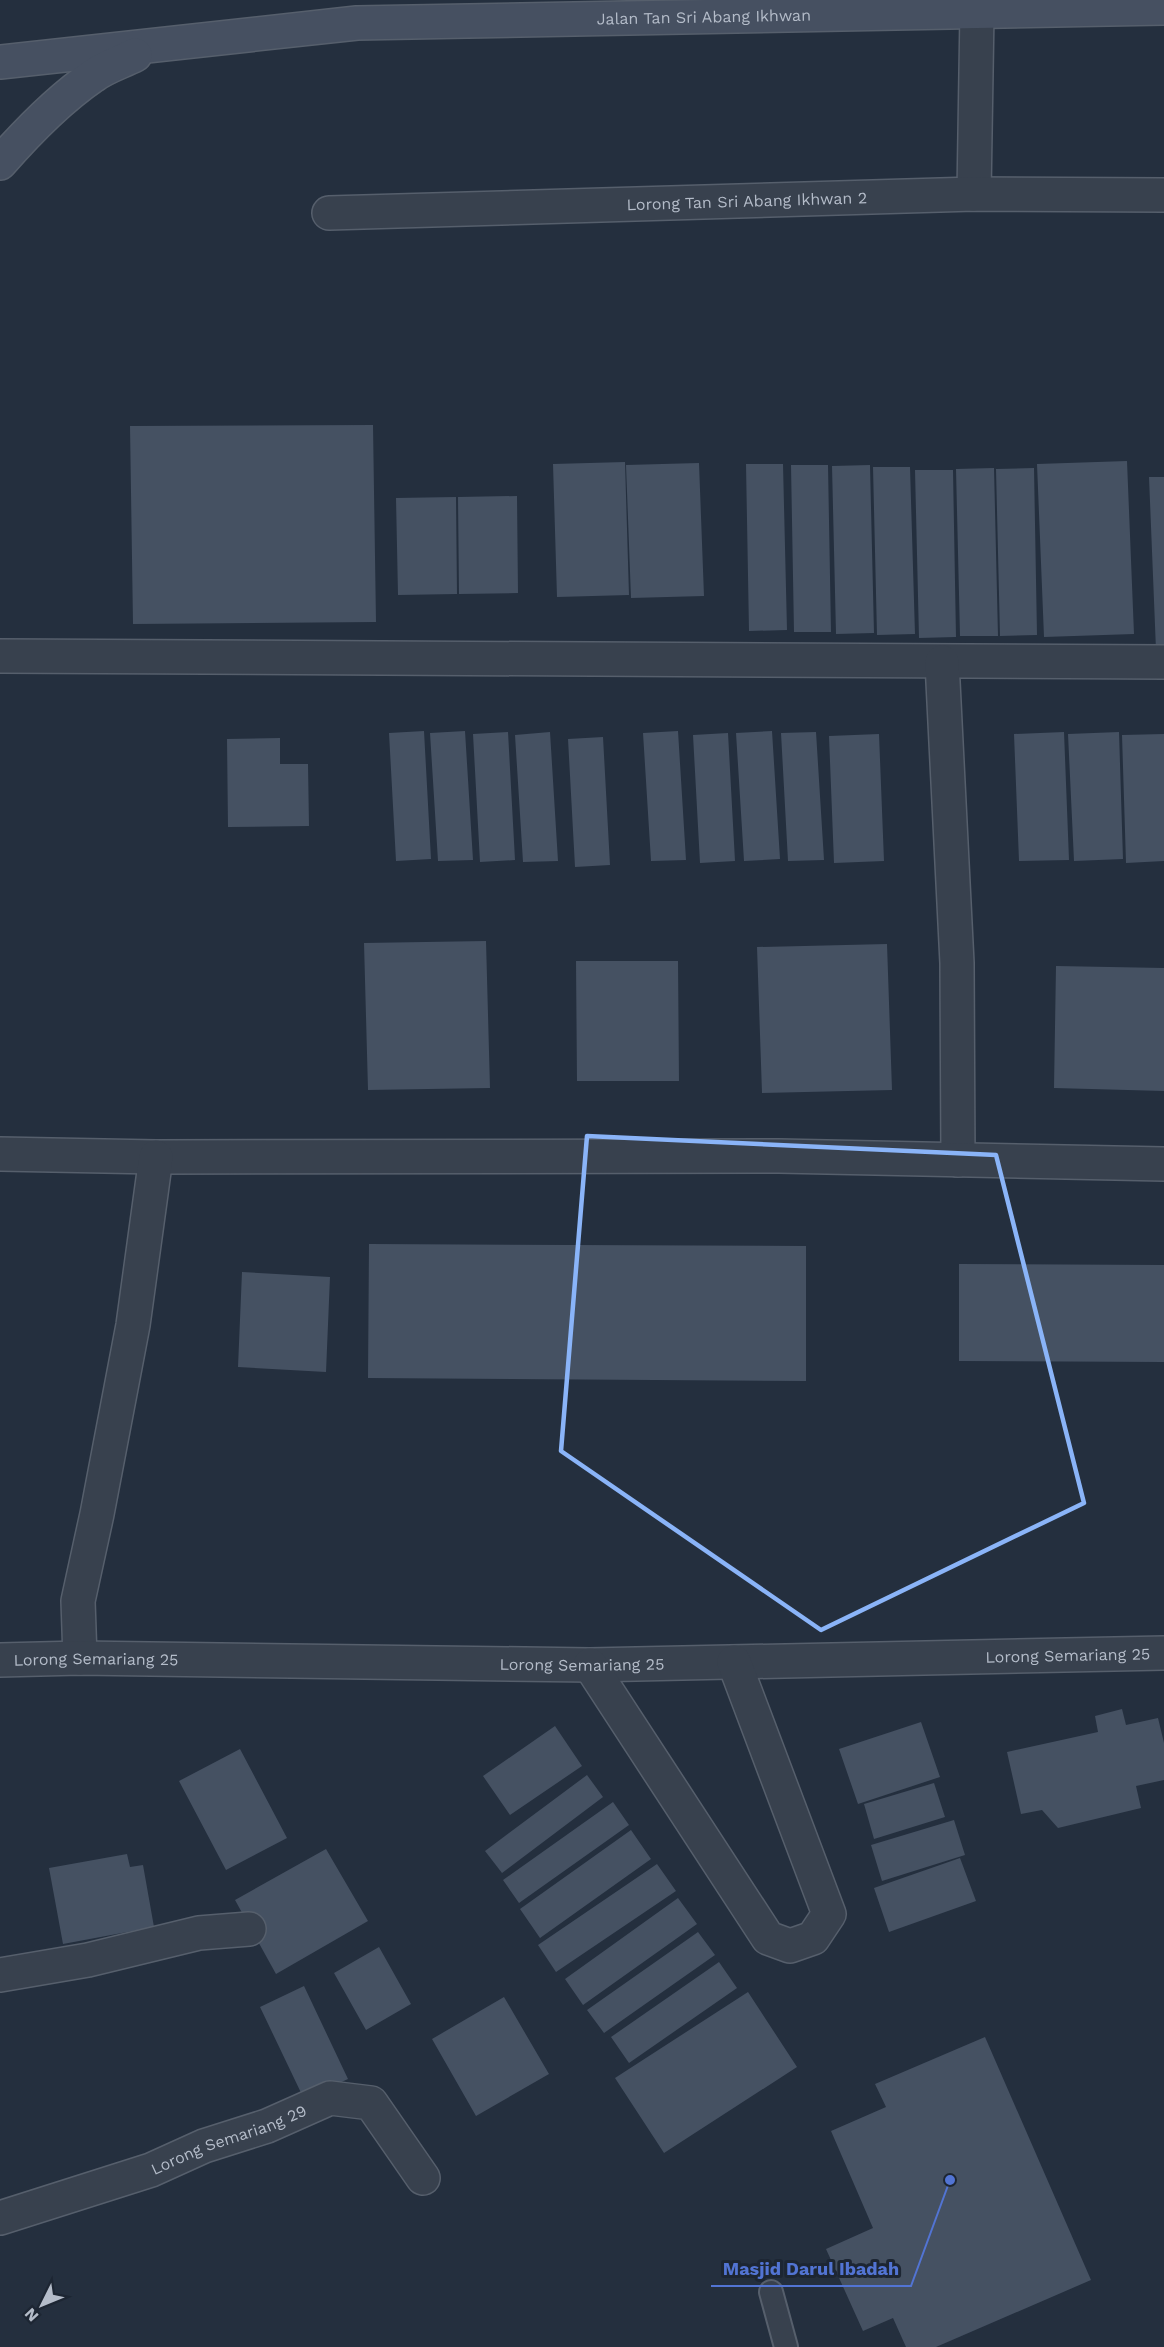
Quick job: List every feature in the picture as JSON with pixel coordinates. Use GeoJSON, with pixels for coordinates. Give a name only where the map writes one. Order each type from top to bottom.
{"type":"FeatureCollection","features":[{"type":"Feature","properties":{"kind":"street","name":"Jalan Tan Sri Abang Ikhwan"},"geometry":{"type":"LineString","coordinates":[[0,62],[357,23],[1164,8]]}},
{"type":"Feature","properties":{"kind":"street"},"geometry":{"type":"LineString","coordinates":[[974,194],[977,12]]}},
{"type":"Feature","properties":{"kind":"street"},"geometry":{"type":"LineString","coordinates":[[0,162],[61,100],[95,74],[158,44]]}},
{"type":"Feature","properties":{"kind":"street","name":"Lorong Tan Sri Abang Ikhwan 2"},"geometry":{"type":"LineString","coordinates":[[329,213],[974,194],[1164,195]]}},
{"type":"Feature","properties":{"kind":"street"},"geometry":{"type":"LineString","coordinates":[[0,656],[1164,663]]}},
{"type":"Feature","properties":{"kind":"street"},"geometry":{"type":"LineString","coordinates":[[942,662],[957,963],[958,1160]]}},
{"type":"Feature","properties":{"kind":"street"},"geometry":{"type":"LineString","coordinates":[[0,1154],[156,1157],[779,1156],[1164,1164]]}},
{"type":"Feature","properties":{"kind":"street"},"geometry":{"type":"LineString","coordinates":[[80,1658],[78,1601],[133,1325],[156,1157]]}},
{"type":"Feature","properties":{"kind":"street","name":"Lorong Semariang 25"},"geometry":{"type":"LineString","coordinates":[[0,1660],[80,1658],[590,1665],[1164,1653]]}},
{"type":"Feature","properties":{"kind":"street"},"geometry":{"type":"LineString","coordinates":[[590,1665],[768,1938],[790,1946],[813,1938],[829,1914],[734,1662]]}},
{"type":"Feature","properties":{"kind":"street"},"geometry":{"type":"LineString","coordinates":[[0,1975],[88,1960],[199,1933],[249,1929]]}},
{"type":"Feature","properties":{"kind":"street","name":"Lorong Semariang 29"},"geometry":{"type":"LineString","coordinates":[[0,2218],[151,2170],[204,2146],[267,2126],[330,2098],[371,2103],[423,2178]]}},
{"type":"Feature","properties":{"kind":"lane"},"geometry":{"type":"LineString","coordinates":[[771,2292],[786,2347]]}},
{"type":"Feature","properties":{"kind":"highlighted area"},"geometry":{"type":"Polygon","coordinates":[[[587,1136],[996,1155],[1084,1503],[821,1630],[561,1451],[587,1136]]]}},
{"type":"Feature","properties":{"kind":"building"},"geometry":{"type":"Polygon","coordinates":[[[373,425],[376,622],[133,624],[130,426],[373,425]]]}},
{"type":"Feature","properties":{"kind":"building"},"geometry":{"type":"Polygon","coordinates":[[[1127,461],[1134,634],[1044,637],[1037,464],[1127,461]]]}},
{"type":"Feature","properties":{"kind":"building"},"geometry":{"type":"Polygon","coordinates":[[[625,462],[629,595],[557,597],[553,464],[625,462]]]}},
{"type":"Feature","properties":{"kind":"building"},"geometry":{"type":"Polygon","coordinates":[[[699,463],[704,596],[631,598],[626,465],[699,463]]]}},
{"type":"Feature","properties":{"kind":"building"},"geometry":{"type":"Polygon","coordinates":[[[746,464],[783,464],[787,630],[749,631],[746,464]]]}},
{"type":"Feature","properties":{"kind":"building"},"geometry":{"type":"Polygon","coordinates":[[[791,465],[828,465],[831,632],[794,632],[791,465]]]}},
{"type":"Feature","properties":{"kind":"building"},"geometry":{"type":"Polygon","coordinates":[[[870,465],[874,633],[836,634],[832,466],[870,465]]]}},
{"type":"Feature","properties":{"kind":"building"},"geometry":{"type":"Polygon","coordinates":[[[873,467],[910,467],[915,634],[877,635],[873,467]]]}},
{"type":"Feature","properties":{"kind":"building"},"geometry":{"type":"Polygon","coordinates":[[[994,468],[998,636],[960,636],[956,469],[994,468]]]}},
{"type":"Feature","properties":{"kind":"building"},"geometry":{"type":"Polygon","coordinates":[[[1034,468],[1037,635],[1000,636],[996,469],[1034,468]]]}},
{"type":"Feature","properties":{"kind":"building"},"geometry":{"type":"Polygon","coordinates":[[[915,470],[953,470],[956,637],[919,638],[915,470]]]}},
{"type":"Feature","properties":{"kind":"building"},"geometry":{"type":"Polygon","coordinates":[[[1149,477],[1164,477],[1164,650],[1156,650],[1149,477]]]}},
{"type":"Feature","properties":{"kind":"building"},"geometry":{"type":"Polygon","coordinates":[[[517,496],[518,593],[459,594],[458,497],[517,496]]]}},
{"type":"Feature","properties":{"kind":"building"},"geometry":{"type":"Polygon","coordinates":[[[456,497],[457,594],[398,595],[396,498],[456,497]]]}},
{"type":"Feature","properties":{"kind":"building"},"geometry":{"type":"Polygon","coordinates":[[[424,731],[431,859],[396,861],[389,733],[424,731]]]}},
{"type":"Feature","properties":{"kind":"building"},"geometry":{"type":"Polygon","coordinates":[[[465,731],[473,860],[438,861],[430,733],[465,731]]]}},
{"type":"Feature","properties":{"kind":"building"},"geometry":{"type":"Polygon","coordinates":[[[678,731],[686,860],[651,861],[643,733],[678,731]]]}},
{"type":"Feature","properties":{"kind":"building"},"geometry":{"type":"Polygon","coordinates":[[[772,731],[780,859],[744,861],[736,733],[772,731]]]}},
{"type":"Feature","properties":{"kind":"building"},"geometry":{"type":"Polygon","coordinates":[[[508,732],[515,860],[480,862],[473,734],[508,732]]]}},
{"type":"Feature","properties":{"kind":"building"},"geometry":{"type":"Polygon","coordinates":[[[550,732],[558,861],[523,862],[515,735],[550,732]]]}},
{"type":"Feature","properties":{"kind":"building"},"geometry":{"type":"Polygon","coordinates":[[[816,732],[824,860],[788,861],[781,733],[816,732]]]}},
{"type":"Feature","properties":{"kind":"building"},"geometry":{"type":"Polygon","coordinates":[[[1064,732],[1069,860],[1019,861],[1014,734],[1064,732]]]}},
{"type":"Feature","properties":{"kind":"building"},"geometry":{"type":"Polygon","coordinates":[[[1119,732],[1123,859],[1074,861],[1068,734],[1119,732]]]}},
{"type":"Feature","properties":{"kind":"building"},"geometry":{"type":"Polygon","coordinates":[[[728,733],[735,861],[700,863],[693,735],[728,733]]]}},
{"type":"Feature","properties":{"kind":"building"},"geometry":{"type":"Polygon","coordinates":[[[879,734],[884,861],[834,863],[829,736],[879,734]]]}},
{"type":"Feature","properties":{"kind":"building"},"geometry":{"type":"Polygon","coordinates":[[[1164,734],[1164,861],[1126,863],[1122,735],[1164,734]]]}},
{"type":"Feature","properties":{"kind":"building"},"geometry":{"type":"Polygon","coordinates":[[[603,737],[610,865],[575,867],[568,739],[603,737]]]}},
{"type":"Feature","properties":{"kind":"building"},"geometry":{"type":"Polygon","coordinates":[[[280,738],[280,764],[308,764],[309,826],[228,827],[227,739],[280,738]]]}},
{"type":"Feature","properties":{"kind":"building"},"geometry":{"type":"Polygon","coordinates":[[[486,941],[490,1088],[368,1090],[364,943],[486,941]]]}},
{"type":"Feature","properties":{"kind":"building"},"geometry":{"type":"Polygon","coordinates":[[[887,944],[892,1090],[762,1093],[757,947],[887,944]]]}},
{"type":"Feature","properties":{"kind":"building"},"geometry":{"type":"Polygon","coordinates":[[[576,961],[678,961],[679,1081],[577,1081],[576,961]]]}},
{"type":"Feature","properties":{"kind":"building"},"geometry":{"type":"Polygon","coordinates":[[[1056,966],[1164,968],[1164,1091],[1054,1088],[1056,966]]]}},
{"type":"Feature","properties":{"kind":"building"},"geometry":{"type":"Polygon","coordinates":[[[369,1244],[806,1246],[806,1381],[368,1378],[369,1244]]]}},
{"type":"Feature","properties":{"kind":"building"},"geometry":{"type":"Polygon","coordinates":[[[959,1264],[1164,1265],[1164,1362],[959,1361],[959,1264]]]}},
{"type":"Feature","properties":{"kind":"building"},"geometry":{"type":"Polygon","coordinates":[[[242,1272],[330,1277],[326,1372],[238,1367],[242,1272]]]}},
{"type":"Feature","properties":{"kind":"building"},"geometry":{"type":"Polygon","coordinates":[[[1122,1709],[1126,1725],[1158,1718],[1164,1743],[1164,1780],[1136,1786],[1141,1808],[1058,1828],[1042,1810],[1021,1814],[1007,1752],[1098,1732],[1095,1716],[1122,1709]]]}},
{"type":"Feature","properties":{"kind":"building"},"geometry":{"type":"Polygon","coordinates":[[[921,1722],[940,1777],[858,1804],[839,1749],[921,1722]]]}},
{"type":"Feature","properties":{"kind":"building"},"geometry":{"type":"Polygon","coordinates":[[[555,1726],[582,1766],[510,1815],[483,1776],[555,1726]]]}},
{"type":"Feature","properties":{"kind":"building"},"geometry":{"type":"Polygon","coordinates":[[[240,1749],[287,1838],[226,1870],[179,1781],[240,1749]]]}},
{"type":"Feature","properties":{"kind":"building"},"geometry":{"type":"Polygon","coordinates":[[[587,1775],[603,1797],[502,1873],[485,1851],[587,1775]]]}},
{"type":"Feature","properties":{"kind":"building"},"geometry":{"type":"Polygon","coordinates":[[[934,1783],[945,1817],[874,1839],[864,1804],[934,1783]]]}},
{"type":"Feature","properties":{"kind":"building"},"geometry":{"type":"Polygon","coordinates":[[[613,1802],[629,1825],[519,1903],[503,1880],[613,1802]]]}},
{"type":"Feature","properties":{"kind":"building"},"geometry":{"type":"Polygon","coordinates":[[[954,1820],[965,1855],[882,1881],[871,1845],[954,1820]]]}},
{"type":"Feature","properties":{"kind":"building"},"geometry":{"type":"Polygon","coordinates":[[[631,1830],[651,1859],[540,1938],[520,1909],[631,1830]]]}},
{"type":"Feature","properties":{"kind":"building"},"geometry":{"type":"Polygon","coordinates":[[[326,1849],[368,1921],[276,1974],[235,1900],[326,1849]]]}},
{"type":"Feature","properties":{"kind":"building"},"geometry":{"type":"Polygon","coordinates":[[[127,1854],[130,1867],[143,1865],[154,1927],[63,1944],[49,1868],[127,1854]]]}},
{"type":"Feature","properties":{"kind":"building"},"geometry":{"type":"Polygon","coordinates":[[[960,1858],[976,1901],[889,1932],[874,1888],[960,1858]]]}},
{"type":"Feature","properties":{"kind":"building"},"geometry":{"type":"Polygon","coordinates":[[[657,1864],[676,1891],[556,1972],[538,1945],[657,1864]]]}},
{"type":"Feature","properties":{"kind":"building"},"geometry":{"type":"Polygon","coordinates":[[[678,1898],[697,1924],[583,2005],[565,1979],[678,1898]]]}},
{"type":"Feature","properties":{"kind":"building"},"geometry":{"type":"Polygon","coordinates":[[[698,1932],[715,1955],[604,2033],[587,2010],[698,1932]]]}},
{"type":"Feature","properties":{"kind":"building"},"geometry":{"type":"Polygon","coordinates":[[[379,1947],[411,2004],[366,2030],[334,1973],[379,1947]]]}},
{"type":"Feature","properties":{"kind":"building"},"geometry":{"type":"Polygon","coordinates":[[[719,1962],[737,1988],[629,2063],[611,2037],[719,1962]]]}},
{"type":"Feature","properties":{"kind":"building"},"geometry":{"type":"Polygon","coordinates":[[[304,1986],[348,2079],[304,2099],[260,2007],[304,1986]]]}},
{"type":"Feature","properties":{"kind":"building"},"geometry":{"type":"Polygon","coordinates":[[[748,1992],[797,2067],[664,2153],[615,2078],[748,1992]]]}},
{"type":"Feature","properties":{"kind":"building"},"geometry":{"type":"Polygon","coordinates":[[[504,1997],[549,2074],[476,2116],[432,2039],[504,1997]]]}},
{"type":"Feature","properties":{"kind":"building"},"geometry":{"type":"Polygon","coordinates":[[[985,2037],[1091,2280],[936,2347],[906,2347],[893,2318],[863,2331],[826,2249],[873,2228],[831,2131],[886,2107],[875,2084],[985,2037]]]}},
{"type":"Feature","properties":{"kind":"place","name":"Masjid Darul Ibadah"},"geometry":{"type":"Point","coordinates":[950,2180]}}]}
